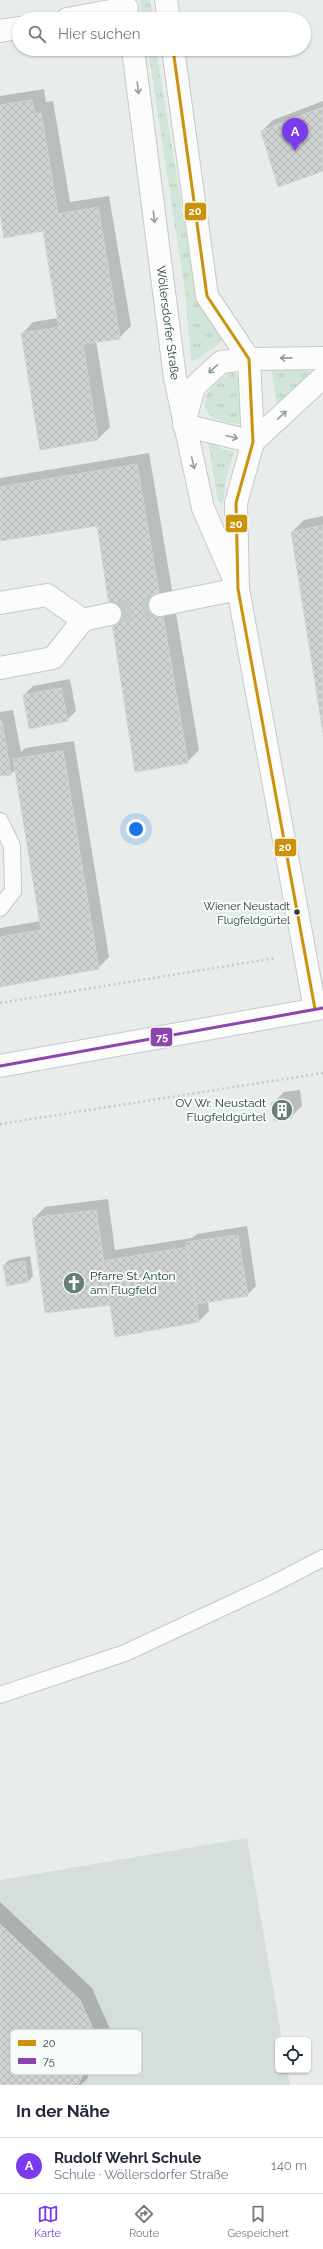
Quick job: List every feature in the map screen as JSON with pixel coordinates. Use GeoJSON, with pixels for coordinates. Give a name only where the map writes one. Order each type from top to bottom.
{"type":"FeatureCollection","features":[{"type":"Feature","properties":{"kind":"street"},"geometry":{"type":"LineString","coordinates":[[166,0],[168,12]]}},
{"type":"Feature","properties":{"kind":"street"},"geometry":{"type":"LineString","coordinates":[[109,12],[127,9]]}},
{"type":"Feature","properties":{"kind":"street"},"geometry":{"type":"LineString","coordinates":[[0,32],[12,29]]}},
{"type":"Feature","properties":{"kind":"street","name":"Wöllersdorfer Straße"},"geometry":{"type":"LineString","coordinates":[[133,56],[175,378],[184,425],[203,508],[238,589]]}},
{"type":"Feature","properties":{"kind":"street"},"geometry":{"type":"LineString","coordinates":[[175,56],[207,296],[249,359]]}},
{"type":"Feature","properties":{"kind":"street"},"geometry":{"type":"LineString","coordinates":[[323,358],[249,359],[221,362],[194,387],[184,425],[253,442],[323,377]]}},
{"type":"Feature","properties":{"kind":"street","name":"Wöllersdorfer Straße"},"geometry":{"type":"LineString","coordinates":[[249,359],[253,442],[236,503],[238,589],[319,1009]]}},
{"type":"Feature","properties":{"kind":"street"},"geometry":{"type":"LineString","coordinates":[[160,604],[238,589]]}},
{"type":"Feature","properties":{"kind":"street"},"geometry":{"type":"LineString","coordinates":[[0,603],[47,595],[83,620]]}},
{"type":"Feature","properties":{"kind":"street"},"geometry":{"type":"LineString","coordinates":[[0,668],[53,658],[83,620],[110,614]]}},
{"type":"Feature","properties":{"kind":"street"},"geometry":{"type":"LineString","coordinates":[[0,1066],[319,1009]]}},
{"type":"Feature","properties":{"kind":"lane"},"geometry":{"type":"LineString","coordinates":[[0,821],[12,846],[13,891],[0,908]]}},
{"type":"Feature","properties":{"kind":"lane"},"geometry":{"type":"LineString","coordinates":[[0,1695],[125,1653],[271,1585],[323,1558]]}},
{"type":"Feature","properties":{"kind":"path"},"geometry":{"type":"LineString","coordinates":[[0,1004],[261,960]]}},
{"type":"Feature","properties":{"kind":"path"},"geometry":{"type":"LineString","coordinates":[[0,1124],[323,1073]]}},
{"type":"Feature","properties":{"kind":"shaded area"},"geometry":{"type":"Polygon","coordinates":[[[247,1838],[281,2037],[275,2037],[275,2073],[288,2073],[290,2085],[0,2085],[0,1880],[247,1838]]]}},
{"type":"Feature","properties":{"kind":"green space"},"geometry":{"type":"Polygon","coordinates":[[[140,0],[150,0],[152,12],[142,12],[140,0]]]}},
{"type":"Feature","properties":{"kind":"green space"},"geometry":{"type":"Polygon","coordinates":[[[149,56],[157,56],[195,287],[222,340],[198,359],[191,361],[186,298],[149,56]]]}},
{"type":"Feature","properties":{"kind":"green space"},"geometry":{"type":"Polygon","coordinates":[[[274,369],[306,370],[312,373],[277,410],[272,372],[274,369]]]}},
{"type":"Feature","properties":{"kind":"green space"},"geometry":{"type":"Polygon","coordinates":[[[234,371],[242,388],[242,421],[239,424],[224,422],[213,417],[207,411],[205,404],[206,395],[212,387],[234,371]]]}},
{"type":"Feature","properties":{"kind":"green space"},"geometry":{"type":"Polygon","coordinates":[[[208,441],[222,449],[234,451],[226,480],[223,504],[218,501],[208,441]]]}},
{"type":"Feature","properties":{"kind":"building"},"geometry":{"type":"Polygon","coordinates":[[[32,100],[35,114],[41,113],[58,214],[98,207],[120,339],[83,344],[98,440],[40,450],[21,333],[59,327],[43,231],[4,238],[0,213],[0,105],[32,100]]]}},
{"type":"Feature","properties":{"kind":"building"},"geometry":{"type":"Polygon","coordinates":[[[323,107],[323,171],[278,187],[261,131],[323,107]]]}},
{"type":"Feature","properties":{"kind":"building"},"geometry":{"type":"Polygon","coordinates":[[[137,464],[188,763],[135,772],[97,526],[0,541],[0,487],[137,464]]]}},
{"type":"Feature","properties":{"kind":"building"},"geometry":{"type":"Polygon","coordinates":[[[323,525],[323,733],[291,532],[323,525]]]}},
{"type":"Feature","properties":{"kind":"building"},"geometry":{"type":"Polygon","coordinates":[[[61,688],[68,721],[29,729],[23,695],[61,688]]]}},
{"type":"Feature","properties":{"kind":"building"},"geometry":{"type":"Polygon","coordinates":[[[0,721],[2,721],[11,775],[0,776],[0,721]]]}},
{"type":"Feature","properties":{"kind":"building"},"geometry":{"type":"Polygon","coordinates":[[[63,751],[99,969],[0,987],[0,937],[41,930],[13,759],[63,751]]]}},
{"type":"Feature","properties":{"kind":"building","name":"OV Wr. Neustadt Flugfeldgürtel"},"geometry":{"type":"Polygon","coordinates":[[[290,1100],[292,1118],[274,1121],[271,1102],[290,1100]]]}},
{"type":"Feature","properties":{"kind":"building","name":"Pfarre St. Anton am Flugfeld"},"geometry":{"type":"Polygon","coordinates":[[[96,1210],[110,1305],[45,1313],[32,1218],[96,1210]]]}},
{"type":"Feature","properties":{"kind":"building"},"geometry":{"type":"Polygon","coordinates":[[[238,1235],[248,1296],[196,1304],[186,1242],[238,1235]]]}},
{"type":"Feature","properties":{"kind":"building"},"geometry":{"type":"Polygon","coordinates":[[[187,1247],[199,1322],[115,1337],[103,1261],[187,1247]]]}},
{"type":"Feature","properties":{"kind":"building"},"geometry":{"type":"Polygon","coordinates":[[[25,1261],[28,1282],[7,1286],[3,1265],[25,1261]]]}},
{"type":"Feature","properties":{"kind":"building"},"geometry":{"type":"Polygon","coordinates":[[[0,1924],[80,2000],[93,2029],[10,2029],[10,2075],[83,2075],[78,2085],[0,2085],[0,1924]]]}},
{"type":"Feature","properties":{"kind":"tunnel"},"geometry":{"type":"LineString","coordinates":[[110,614],[160,605]]}},
{"type":"Feature","properties":{"kind":"transit line","name":"20"},"geometry":{"type":"LineString","coordinates":[[174,56],[207,296],[249,359],[253,442],[236,503],[238,589],[315,1009]]}},
{"type":"Feature","properties":{"kind":"transit line","name":"75"},"geometry":{"type":"LineString","coordinates":[[0,1066],[323,1008]]}},
{"type":"Feature","properties":{"kind":"place","name":"Rudolf Wehrl Schule"},"geometry":{"type":"Point","coordinates":[295,151]}},
{"type":"Feature","properties":{"kind":"place","name":"Wiener Neustadt Flugfeldgürtel"},"geometry":{"type":"Point","coordinates":[297,912]}},
{"type":"Feature","properties":{"kind":"place","name":"OV Wr. Neustadt Flugfeldgürtel"},"geometry":{"type":"Point","coordinates":[282,1110]}},
{"type":"Feature","properties":{"kind":"place","name":"Pfarre St. Anton am Flugfeld"},"geometry":{"type":"Point","coordinates":[74,1283]}}]}
